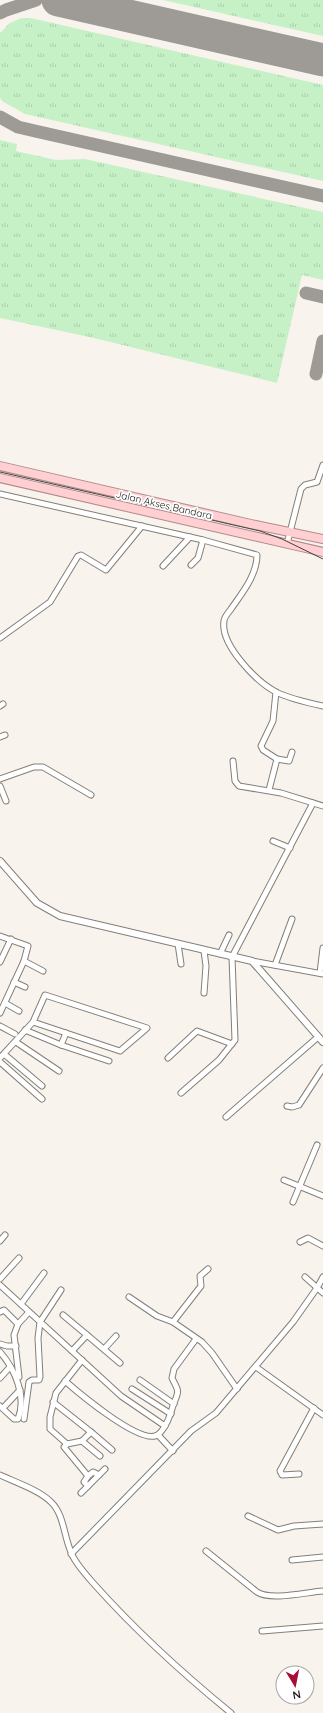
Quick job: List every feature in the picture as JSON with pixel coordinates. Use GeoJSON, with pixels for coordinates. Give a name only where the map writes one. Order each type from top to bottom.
{"type":"FeatureCollection","features":[{"type":"Feature","properties":{"kind":"highway","name":"Jalan Akses Bandara"},"geometry":{"type":"LineString","coordinates":[[0,466],[323,539]]}},
{"type":"Feature","properties":{"kind":"highway","name":"Jalan Akses Bandara"},"geometry":{"type":"LineString","coordinates":[[0,478],[323,552]]}},
{"type":"Feature","properties":{"kind":"street"},"geometry":{"type":"LineString","coordinates":[[287,544],[288,532],[301,489],[305,485],[317,482],[323,465]]}},
{"type":"Feature","properties":{"kind":"street"},"geometry":{"type":"LineString","coordinates":[[0,494],[203,540],[256,555],[257,564],[253,574],[223,621],[225,634],[230,648],[244,666],[276,692],[323,706]]}},
{"type":"Feature","properties":{"kind":"street"},"geometry":{"type":"LineString","coordinates":[[0,638],[50,602],[78,556],[82,555],[106,570],[142,526]]}},
{"type":"Feature","properties":{"kind":"street"},"geometry":{"type":"LineString","coordinates":[[163,566],[190,537]]}},
{"type":"Feature","properties":{"kind":"street"},"geometry":{"type":"LineString","coordinates":[[191,565],[198,558],[203,540]]}},
{"type":"Feature","properties":{"kind":"street"},"geometry":{"type":"LineString","coordinates":[[276,692],[272,721],[261,746],[263,750],[277,759],[289,761],[292,752]]}},
{"type":"Feature","properties":{"kind":"street"},"geometry":{"type":"LineString","coordinates":[[269,790],[277,759]]}},
{"type":"Feature","properties":{"kind":"street"},"geometry":{"type":"LineString","coordinates":[[233,761],[236,784],[282,793],[323,806]]}},
{"type":"Feature","properties":{"kind":"street"},"geometry":{"type":"LineString","coordinates":[[0,779],[34,767],[43,767],[91,795]]}},
{"type":"Feature","properties":{"kind":"street"},"geometry":{"type":"LineString","coordinates":[[0,786],[6,801]]}},
{"type":"Feature","properties":{"kind":"street"},"geometry":{"type":"LineString","coordinates":[[181,1093],[219,1060],[232,1044],[235,1037],[232,956],[313,803]]}},
{"type":"Feature","properties":{"kind":"street"},"geometry":{"type":"LineString","coordinates":[[273,841],[290,848]]}},
{"type":"Feature","properties":{"kind":"street"},"geometry":{"type":"LineString","coordinates":[[0,861],[37,903],[60,916],[204,951],[322,974],[323,948]]}},
{"type":"Feature","properties":{"kind":"street"},"geometry":{"type":"LineString","coordinates":[[275,965],[292,919]]}},
{"type":"Feature","properties":{"kind":"street"},"geometry":{"type":"LineString","coordinates":[[220,954],[229,935]]}},
{"type":"Feature","properties":{"kind":"street"},"geometry":{"type":"LineString","coordinates":[[0,936],[28,945],[24,961],[0,1013]]}},
{"type":"Feature","properties":{"kind":"street"},"geometry":{"type":"LineString","coordinates":[[0,962],[11,939]]}},
{"type":"Feature","properties":{"kind":"street"},"geometry":{"type":"LineString","coordinates":[[178,944],[181,964]]}},
{"type":"Feature","properties":{"kind":"street"},"geometry":{"type":"LineString","coordinates":[[204,951],[206,966],[204,993]]}},
{"type":"Feature","properties":{"kind":"street"},"geometry":{"type":"LineString","coordinates":[[24,961],[43,971]]}},
{"type":"Feature","properties":{"kind":"street"},"geometry":{"type":"LineString","coordinates":[[252,961],[323,1042]]}},
{"type":"Feature","properties":{"kind":"street"},"geometry":{"type":"LineString","coordinates":[[14,982],[25,987]]}},
{"type":"Feature","properties":{"kind":"street"},"geometry":{"type":"LineString","coordinates":[[33,1022],[120,1051],[147,1028],[45,995],[33,1022],[2,1056],[42,1086]]}},
{"type":"Feature","properties":{"kind":"street"},"geometry":{"type":"LineString","coordinates":[[4,1003],[19,1010]]}},
{"type":"Feature","properties":{"kind":"street"},"geometry":{"type":"LineString","coordinates":[[0,1026],[15,1034]]}},
{"type":"Feature","properties":{"kind":"street"},"geometry":{"type":"LineString","coordinates":[[25,1030],[61,1045],[109,1061]]}},
{"type":"Feature","properties":{"kind":"street"},"geometry":{"type":"LineString","coordinates":[[168,1058],[197,1031],[232,1044]]}},
{"type":"Feature","properties":{"kind":"street"},"geometry":{"type":"LineString","coordinates":[[61,1045],[66,1033]]}},
{"type":"Feature","properties":{"kind":"street"},"geometry":{"type":"LineString","coordinates":[[226,1117],[318,1037]]}},
{"type":"Feature","properties":{"kind":"street"},"geometry":{"type":"LineString","coordinates":[[16,1042],[59,1071]]}},
{"type":"Feature","properties":{"kind":"street"},"geometry":{"type":"LineString","coordinates":[[0,1062],[42,1100]]}},
{"type":"Feature","properties":{"kind":"street"},"geometry":{"type":"LineString","coordinates":[[287,1106],[292,1107],[299,1105],[323,1068]]}},
{"type":"Feature","properties":{"kind":"street"},"geometry":{"type":"LineString","coordinates":[[293,1202],[317,1145]]}},
{"type":"Feature","properties":{"kind":"street"},"geometry":{"type":"LineString","coordinates":[[284,1180],[323,1196]]}},
{"type":"Feature","properties":{"kind":"street"},"geometry":{"type":"LineString","coordinates":[[0,1241],[5,1235]]}},
{"type":"Feature","properties":{"kind":"street"},"geometry":{"type":"LineString","coordinates":[[300,1242],[308,1238],[323,1246]]}},
{"type":"Feature","properties":{"kind":"street"},"geometry":{"type":"LineString","coordinates":[[0,1279],[19,1258]]}},
{"type":"Feature","properties":{"kind":"street"},"geometry":{"type":"LineString","coordinates":[[173,1322],[201,1286],[200,1276],[208,1269]]}},
{"type":"Feature","properties":{"kind":"street"},"geometry":{"type":"LineString","coordinates":[[21,1304],[44,1273]]}},
{"type":"Feature","properties":{"kind":"street"},"geometry":{"type":"LineString","coordinates":[[305,1277],[323,1293]]}},
{"type":"Feature","properties":{"kind":"street"},"geometry":{"type":"LineString","coordinates":[[71,1554],[191,1431],[216,1413],[256,1368],[293,1322],[323,1277]]}},
{"type":"Feature","properties":{"kind":"street"},"geometry":{"type":"LineString","coordinates":[[0,1285],[121,1396],[165,1426]]}},
{"type":"Feature","properties":{"kind":"street"},"geometry":{"type":"LineString","coordinates":[[24,1419],[29,1382],[32,1380],[39,1380],[40,1377],[38,1338],[40,1322],[61,1290]]}},
{"type":"Feature","properties":{"kind":"street"},"geometry":{"type":"LineString","coordinates":[[129,1298],[157,1316],[173,1322],[208,1348],[237,1389]]}},
{"type":"Feature","properties":{"kind":"street"},"geometry":{"type":"LineString","coordinates":[[0,1312],[4,1310],[18,1324]]}},
{"type":"Feature","properties":{"kind":"street"},"geometry":{"type":"LineString","coordinates":[[7,1346],[14,1335],[18,1324],[29,1312]]}},
{"type":"Feature","properties":{"kind":"street"},"geometry":{"type":"LineString","coordinates":[[63,1315],[120,1363]]}},
{"type":"Feature","properties":{"kind":"street"},"geometry":{"type":"LineString","coordinates":[[14,1335],[19,1377]]}},
{"type":"Feature","properties":{"kind":"street"},"geometry":{"type":"LineString","coordinates":[[72,1351],[87,1335]]}},
{"type":"Feature","properties":{"kind":"street"},"geometry":{"type":"LineString","coordinates":[[104,1349],[116,1336]]}},
{"type":"Feature","properties":{"kind":"street"},"geometry":{"type":"LineString","coordinates":[[65,1381],[107,1414],[138,1433],[147,1436],[158,1435],[165,1426],[171,1414],[178,1395],[177,1388],[172,1378],[174,1369],[196,1339]]}},
{"type":"Feature","properties":{"kind":"street"},"geometry":{"type":"LineString","coordinates":[[0,1344],[16,1346]]}},
{"type":"Feature","properties":{"kind":"street"},"geometry":{"type":"LineString","coordinates":[[0,1352],[10,1367],[20,1390],[22,1397],[18,1419],[14,1419],[1,1407],[20,1390]]}},
{"type":"Feature","properties":{"kind":"street"},"geometry":{"type":"LineString","coordinates":[[66,1444],[50,1429],[53,1402],[56,1393],[82,1360]]}},
{"type":"Feature","properties":{"kind":"street"},"geometry":{"type":"LineString","coordinates":[[0,1378],[10,1367]]}},
{"type":"Feature","properties":{"kind":"street"},"geometry":{"type":"LineString","coordinates":[[256,1368],[323,1415]]}},
{"type":"Feature","properties":{"kind":"street"},"geometry":{"type":"LineString","coordinates":[[140,1380],[174,1404]]}},
{"type":"Feature","properties":{"kind":"street"},"geometry":{"type":"LineString","coordinates":[[132,1388],[171,1414]]}},
{"type":"Feature","properties":{"kind":"street"},"geometry":{"type":"LineString","coordinates":[[53,1402],[112,1450]]}},
{"type":"Feature","properties":{"kind":"street"},"geometry":{"type":"LineString","coordinates":[[299,1474],[282,1475],[280,1471],[314,1408]]}},
{"type":"Feature","properties":{"kind":"street"},"geometry":{"type":"LineString","coordinates":[[66,1444],[82,1441],[90,1432]]}},
{"type":"Feature","properties":{"kind":"street"},"geometry":{"type":"LineString","coordinates":[[158,1435],[173,1451]]}},
{"type":"Feature","properties":{"kind":"street"},"geometry":{"type":"LineString","coordinates":[[82,1441],[100,1456]]}},
{"type":"Feature","properties":{"kind":"street"},"geometry":{"type":"LineString","coordinates":[[66,1444],[64,1447],[88,1476]]}},
{"type":"Feature","properties":{"kind":"street"},"geometry":{"type":"LineString","coordinates":[[82,1493],[105,1469]]}},
{"type":"Feature","properties":{"kind":"street"},"geometry":{"type":"LineString","coordinates":[[88,1486],[84,1482],[88,1476],[93,1472],[98,1475]]}},
{"type":"Feature","properties":{"kind":"street"},"geometry":{"type":"LineString","coordinates":[[0,1475],[40,1494],[52,1502],[58,1512],[71,1554],[93,1582],[129,1622],[162,1654],[231,1713]]}},
{"type":"Feature","properties":{"kind":"street"},"geometry":{"type":"LineString","coordinates":[[248,1516],[278,1530],[294,1526],[323,1524]]}},
{"type":"Feature","properties":{"kind":"street"},"geometry":{"type":"LineString","coordinates":[[206,1551],[257,1592],[263,1595],[273,1596],[323,1591]]}},
{"type":"Feature","properties":{"kind":"street"},"geometry":{"type":"LineString","coordinates":[[292,1560],[323,1557]]}},
{"type":"Feature","properties":{"kind":"street"},"geometry":{"type":"LineString","coordinates":[[262,1631],[323,1626]]}},
{"type":"Feature","properties":{"kind":"green space"},"geometry":{"type":"Polygon","coordinates":[[[163,0],[323,0],[323,36],[163,0]]]}},
{"type":"Feature","properties":{"kind":"green space"},"geometry":{"type":"Polygon","coordinates":[[[21,18],[31,18],[323,85],[323,181],[25,114],[2,101],[0,97],[0,33],[10,23],[21,18]]]}},
{"type":"Feature","properties":{"kind":"green space"},"geometry":{"type":"Polygon","coordinates":[[[0,140],[17,144],[16,151],[56,160],[85,159],[323,212],[323,280],[302,275],[277,383],[94,338],[0,318],[0,140]]]}},
{"type":"Feature","properties":{"kind":"taxiway"},"geometry":{"type":"LineString","coordinates":[[0,13],[36,0]]}},
{"type":"Feature","properties":{"kind":"taxiway"},"geometry":{"type":"LineString","coordinates":[[0,117],[18,127],[323,196]]}},
{"type":"Feature","properties":{"kind":"taxiway"},"geometry":{"type":"LineString","coordinates":[[306,293],[323,297]]}},
{"type":"Feature","properties":{"kind":"taxiway"},"geometry":{"type":"LineString","coordinates":[[316,374],[323,341]]}},
{"type":"Feature","properties":{"kind":"runway"},"geometry":{"type":"LineString","coordinates":[[58,0],[323,60]]}},
{"type":"Feature","properties":{"kind":"tram line"},"geometry":{"type":"LineString","coordinates":[[0,472],[260,531],[282,539],[323,559]]}}]}
